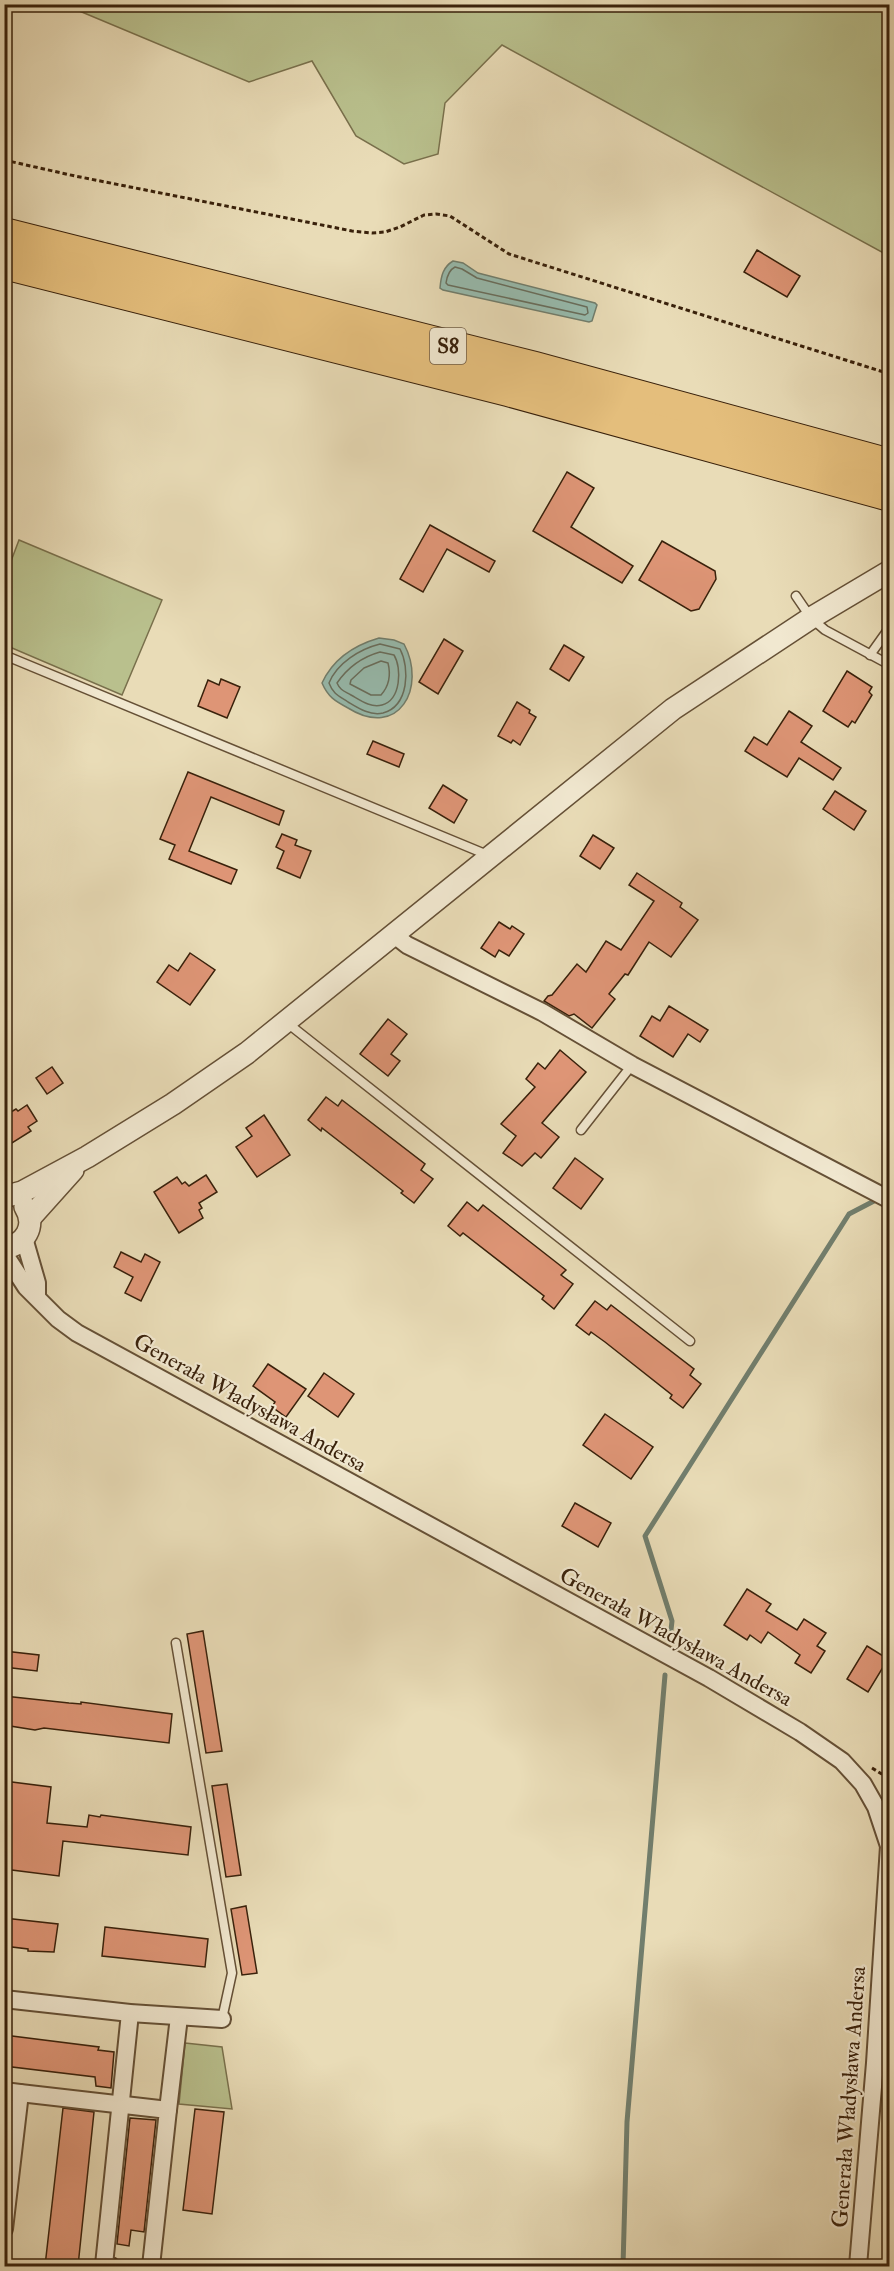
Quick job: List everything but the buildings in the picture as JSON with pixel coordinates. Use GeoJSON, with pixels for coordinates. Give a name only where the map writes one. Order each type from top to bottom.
{"type":"FeatureCollection","features":[{"type":"Feature","properties":{"kind":"highway","name":"S8"},"geometry":{"type":"LineString","coordinates":[[4,234],[535,368],[887,484]]}},
{"type":"Feature","properties":{"kind":"highway","name":"S8"},"geometry":{"type":"LineString","coordinates":[[4,263],[887,484]]}},
{"type":"Feature","properties":{"kind":"street"},"geometry":{"type":"LineString","coordinates":[[6,1196],[22,1192],[87,1157],[173,1104],[247,1053],[673,709],[811,618],[890,572]]}},
{"type":"Feature","properties":{"kind":"street"},"geometry":{"type":"LineString","coordinates":[[393,934],[407,945],[542,1012],[632,1065],[890,1200]]}},
{"type":"Feature","properties":{"kind":"street"},"geometry":{"type":"LineString","coordinates":[[4,1248],[14,1246],[64,1178],[87,1157]]}},
{"type":"Feature","properties":{"kind":"street"},"geometry":{"type":"LineString","coordinates":[[6,1196],[22,1203],[37,1283],[37,1296]]}},
{"type":"Feature","properties":{"kind":"street","name":"Generała Władysława Andersa"},"geometry":{"type":"LineString","coordinates":[[4,1253],[26,1287],[58,1319],[76,1333],[709,1678],[800,1732],[842,1761],[883,1806],[889,1846],[875,2063],[858,2266]]}},
{"type":"Feature","properties":{"kind":"street"},"geometry":{"type":"LineString","coordinates":[[4,2000],[179,2018],[222,2019]]}},
{"type":"Feature","properties":{"kind":"street"},"geometry":{"type":"LineString","coordinates":[[111,2266],[104,2265],[130,2013]]}},
{"type":"Feature","properties":{"kind":"street"},"geometry":{"type":"LineString","coordinates":[[152,2266],[179,2018]]}},
{"type":"Feature","properties":{"kind":"street"},"geometry":{"type":"LineString","coordinates":[[4,2229],[12,2092],[168,2110]]}},
{"type":"Feature","properties":{"kind":"lane"},"geometry":{"type":"LineString","coordinates":[[796,596],[811,618],[825,630],[890,665]]}},
{"type":"Feature","properties":{"kind":"lane"},"geometry":{"type":"LineString","coordinates":[[870,655],[890,627]]}},
{"type":"Feature","properties":{"kind":"lane"},"geometry":{"type":"LineString","coordinates":[[4,655],[491,856]]}},
{"type":"Feature","properties":{"kind":"lane"},"geometry":{"type":"LineString","coordinates":[[286,1022],[690,1341]]}},
{"type":"Feature","properties":{"kind":"lane"},"geometry":{"type":"LineString","coordinates":[[581,1130],[632,1065]]}},
{"type":"Feature","properties":{"kind":"lane"},"geometry":{"type":"LineString","coordinates":[[176,1643],[232,1973],[222,2019]]}},
{"type":"Feature","properties":{"kind":"path"},"geometry":{"type":"LineString","coordinates":[[4,160],[352,231],[385,232],[424,215],[450,216],[509,254],[890,374]]}},
{"type":"Feature","properties":{"kind":"green space"},"geometry":{"type":"Polygon","coordinates":[[[65,5],[889,5],[889,256],[502,45],[445,103],[438,154],[404,164],[356,136],[312,61],[249,82],[65,5]]]}},
{"type":"Feature","properties":{"kind":"green space"},"geometry":{"type":"Polygon","coordinates":[[[19,540],[162,600],[122,695],[5,645],[5,577],[19,540]]]}},
{"type":"Feature","properties":{"kind":"green space"},"geometry":{"type":"Polygon","coordinates":[[[185,2043],[222,2047],[232,2109],[179,2104],[185,2043]]]}},
{"type":"Feature","properties":{"kind":"water"},"geometry":{"type":"Polygon","coordinates":[[[453,261],[463,263],[478,273],[595,303],[597,305],[592,321],[443,290],[440,288],[443,272],[453,261]]]}},
{"type":"Feature","properties":{"kind":"water"},"geometry":{"type":"Polygon","coordinates":[[[379,638],[404,644],[410,660],[412,677],[410,692],[404,704],[394,713],[382,718],[366,716],[336,701],[329,695],[322,683],[332,667],[346,654],[379,638]]]}},
{"type":"Feature","properties":{"kind":"waterway"},"geometry":{"type":"LineString","coordinates":[[671,1630],[672,1621],[645,1536],[849,1214],[874,1201]]}},
{"type":"Feature","properties":{"kind":"waterway"},"geometry":{"type":"LineString","coordinates":[[623,2266],[627,2122],[665,1675]]}}]}
